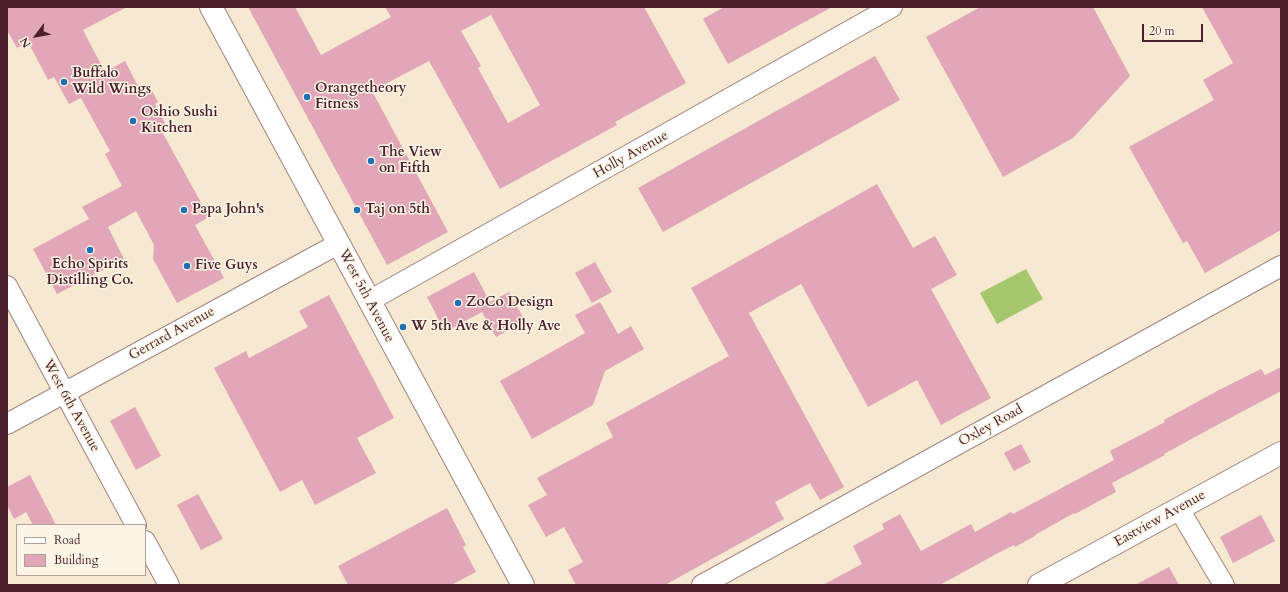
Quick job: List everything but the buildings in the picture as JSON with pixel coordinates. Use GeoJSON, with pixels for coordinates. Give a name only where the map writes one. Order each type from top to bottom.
{"type":"FeatureCollection","features":[{"type":"Feature","properties":{"kind":"main road","name":"West 5th Avenue"},"geometry":{"type":"LineString","coordinates":[[211,7],[523,585]]}},
{"type":"Feature","properties":{"kind":"main road","name":"Eastview Avenue"},"geometry":{"type":"LineString","coordinates":[[1039,585],[1281,453]]}},
{"type":"Feature","properties":{"kind":"street","name":"Holly Avenue"},"geometry":{"type":"LineString","coordinates":[[369,301],[892,7]]}},
{"type":"Feature","properties":{"kind":"street","name":"Gerrard Avenue"},"geometry":{"type":"LineString","coordinates":[[7,424],[338,244]]}},
{"type":"Feature","properties":{"kind":"street","name":"Oxley Road"},"geometry":{"type":"LineString","coordinates":[[702,585],[1281,266]]}},
{"type":"Feature","properties":{"kind":"street","name":"West 6th Avenue"},"geometry":{"type":"LineString","coordinates":[[7,286],[135,524]]}},
{"type":"Feature","properties":{"kind":"street"},"geometry":{"type":"LineString","coordinates":[[1179,509],[1224,585]]}},
{"type":"Feature","properties":{"kind":"street"},"geometry":{"type":"LineString","coordinates":[[146,543],[169,585]]}},
{"type":"Feature","properties":{"kind":"green space"},"geometry":{"type":"Polygon","coordinates":[[[1026,269],[1043,299],[997,324],[980,293],[1026,269]]]}},
{"type":"Feature","properties":{"kind":"place","name":"Buffalo Wild Wings"},"geometry":{"type":"Point","coordinates":[64,82]}},
{"type":"Feature","properties":{"kind":"place","name":"Orangetheory Fitness"},"geometry":{"type":"Point","coordinates":[307,97]}},
{"type":"Feature","properties":{"kind":"place","name":"Oshio Sushi Kitchen"},"geometry":{"type":"Point","coordinates":[133,121]}},
{"type":"Feature","properties":{"kind":"place","name":"The View on Fifth"},"geometry":{"type":"Point","coordinates":[371,161]}},
{"type":"Feature","properties":{"kind":"place","name":"Papa John's"},"geometry":{"type":"Point","coordinates":[184,210]}},
{"type":"Feature","properties":{"kind":"place","name":"Taj on 5th"},"geometry":{"type":"Point","coordinates":[357,210]}},
{"type":"Feature","properties":{"kind":"place","name":"Echo Spirits Distilling Co."},"geometry":{"type":"Point","coordinates":[90,250]}},
{"type":"Feature","properties":{"kind":"place","name":"Five Guys"},"geometry":{"type":"Point","coordinates":[187,266]}},
{"type":"Feature","properties":{"kind":"place","name":"ZoCo Design"},"geometry":{"type":"Point","coordinates":[458,303]}},
{"type":"Feature","properties":{"kind":"place","name":"W 5th Ave & Holly Ave"},"geometry":{"type":"Point","coordinates":[403,327]}}]}
